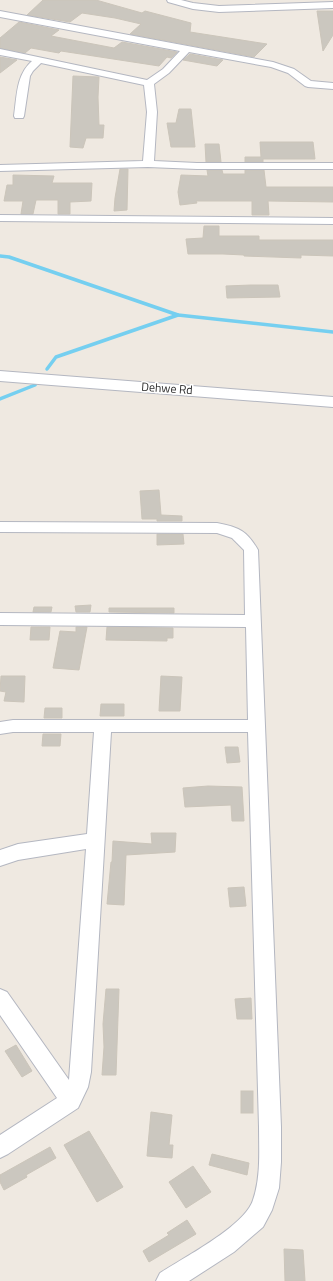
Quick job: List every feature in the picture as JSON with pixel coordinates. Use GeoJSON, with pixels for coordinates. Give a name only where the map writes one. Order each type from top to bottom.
{"type":"FeatureCollection","features":[{"type":"Feature","properties":{"kind":"street"},"geometry":{"type":"LineString","coordinates":[[171,0],[193,6],[219,9],[333,6]]}},
{"type":"Feature","properties":{"kind":"street"},"geometry":{"type":"LineString","coordinates":[[0,14],[273,65],[291,71],[308,84],[333,86]]}},
{"type":"Feature","properties":{"kind":"street"},"geometry":{"type":"LineString","coordinates":[[0,52],[149,83],[166,71],[188,48]]}},
{"type":"Feature","properties":{"kind":"street"},"geometry":{"type":"LineString","coordinates":[[19,116],[25,76],[29,69],[39,60]]}},
{"type":"Feature","properties":{"kind":"street"},"geometry":{"type":"LineString","coordinates":[[148,164],[152,112],[149,83]]}},
{"type":"Feature","properties":{"kind":"street"},"geometry":{"type":"LineString","coordinates":[[0,168],[148,164],[197,166],[333,166]]}},
{"type":"Feature","properties":{"kind":"street"},"geometry":{"type":"LineString","coordinates":[[0,218],[333,221]]}},
{"type":"Feature","properties":{"kind":"street","name":"Dehwe Rd"},"geometry":{"type":"LineString","coordinates":[[0,376],[333,402]]}},
{"type":"Feature","properties":{"kind":"street"},"geometry":{"type":"LineString","coordinates":[[0,527],[217,528],[233,531],[245,539],[251,550],[270,1127],[270,1178],[265,1199],[256,1218],[233,1238],[168,1281]]}},
{"type":"Feature","properties":{"kind":"street"},"geometry":{"type":"LineString","coordinates":[[0,619],[253,621]]}},
{"type":"Feature","properties":{"kind":"street"},"geometry":{"type":"LineString","coordinates":[[0,728],[13,726],[256,726]]}},
{"type":"Feature","properties":{"kind":"street"},"geometry":{"type":"LineString","coordinates":[[0,1147],[71,1102],[78,1086],[81,1072],[103,726]]}},
{"type":"Feature","properties":{"kind":"street"},"geometry":{"type":"LineString","coordinates":[[0,858],[18,852],[95,840]]}},
{"type":"Feature","properties":{"kind":"street"},"geometry":{"type":"LineString","coordinates":[[0,998],[71,1102]]}},
{"type":"Feature","properties":{"kind":"building"},"geometry":{"type":"Polygon","coordinates":[[[43,0],[96,0],[142,13],[145,11],[191,23],[190,32],[267,44],[254,57],[130,34],[141,24],[115,18],[82,13],[70,22],[27,15],[43,0]]]}},
{"type":"Feature","properties":{"kind":"building"},"geometry":{"type":"Polygon","coordinates":[[[317,11],[333,11],[333,35],[323,51],[317,11]]]}},
{"type":"Feature","properties":{"kind":"building"},"geometry":{"type":"Polygon","coordinates":[[[19,22],[59,30],[51,36],[114,48],[122,42],[177,52],[171,58],[167,57],[159,66],[61,51],[59,53],[31,48],[25,53],[0,48],[0,38],[19,22]]]}},
{"type":"Feature","properties":{"kind":"building"},"geometry":{"type":"Polygon","coordinates":[[[190,54],[223,60],[217,66],[183,60],[190,54]]]}},
{"type":"Feature","properties":{"kind":"building"},"geometry":{"type":"Polygon","coordinates":[[[0,57],[17,60],[0,73],[0,57]]]}},
{"type":"Feature","properties":{"kind":"building"},"geometry":{"type":"Polygon","coordinates":[[[73,76],[99,77],[99,125],[104,125],[103,138],[86,138],[83,148],[70,147],[73,76]]]}},
{"type":"Feature","properties":{"kind":"building"},"geometry":{"type":"Polygon","coordinates":[[[179,109],[191,109],[195,147],[171,147],[167,123],[176,123],[179,109]]]}},
{"type":"Feature","properties":{"kind":"building"},"geometry":{"type":"Polygon","coordinates":[[[260,142],[313,142],[315,159],[263,159],[263,162],[245,162],[245,157],[261,157],[260,142]]]}},
{"type":"Feature","properties":{"kind":"building"},"geometry":{"type":"Polygon","coordinates":[[[205,144],[219,144],[221,162],[206,162],[205,144]]]}},
{"type":"Feature","properties":{"kind":"building"},"geometry":{"type":"Polygon","coordinates":[[[120,169],[128,169],[127,210],[114,211],[115,198],[120,169]]]}},
{"type":"Feature","properties":{"kind":"building"},"geometry":{"type":"Polygon","coordinates":[[[207,170],[222,170],[223,174],[245,174],[245,170],[264,170],[266,187],[333,187],[333,202],[268,201],[269,215],[252,215],[252,201],[196,201],[197,203],[180,205],[178,192],[181,175],[208,176],[207,170]]]}},
{"type":"Feature","properties":{"kind":"building"},"geometry":{"type":"Polygon","coordinates":[[[13,175],[54,176],[52,183],[92,183],[91,201],[70,202],[70,214],[58,214],[58,200],[36,200],[33,214],[21,214],[23,201],[4,201],[7,185],[13,185],[13,175]]]}},
{"type":"Feature","properties":{"kind":"building"},"geometry":{"type":"Polygon","coordinates":[[[204,226],[219,226],[219,236],[259,236],[259,240],[333,240],[333,256],[301,255],[301,258],[223,254],[188,254],[186,239],[203,238],[204,226]]]}},
{"type":"Feature","properties":{"kind":"building"},"geometry":{"type":"Polygon","coordinates":[[[278,285],[280,297],[227,298],[226,286],[278,285]]]}},
{"type":"Feature","properties":{"kind":"building"},"geometry":{"type":"Polygon","coordinates":[[[159,490],[161,515],[182,516],[182,521],[157,521],[157,519],[142,519],[140,491],[159,490]]]}},
{"type":"Feature","properties":{"kind":"building"},"geometry":{"type":"Polygon","coordinates":[[[157,534],[183,534],[184,544],[157,545],[157,534]]]}},
{"type":"Feature","properties":{"kind":"building"},"geometry":{"type":"Polygon","coordinates":[[[91,605],[90,612],[76,612],[75,606],[91,605]]]}},
{"type":"Feature","properties":{"kind":"building"},"geometry":{"type":"Polygon","coordinates":[[[34,607],[52,607],[51,612],[33,612],[34,607]]]}},
{"type":"Feature","properties":{"kind":"building"},"geometry":{"type":"Polygon","coordinates":[[[109,608],[174,608],[174,613],[109,612],[109,608]]]}},
{"type":"Feature","properties":{"kind":"building"},"geometry":{"type":"Polygon","coordinates":[[[31,627],[50,627],[49,640],[30,640],[31,627]]]}},
{"type":"Feature","properties":{"kind":"building"},"geometry":{"type":"Polygon","coordinates":[[[76,627],[87,627],[79,670],[53,668],[60,631],[76,632],[76,627]]]}},
{"type":"Feature","properties":{"kind":"building"},"geometry":{"type":"Polygon","coordinates":[[[107,627],[173,628],[173,638],[167,638],[167,641],[106,640],[107,627]]]}},
{"type":"Feature","properties":{"kind":"building"},"geometry":{"type":"Polygon","coordinates":[[[1,676],[25,676],[24,702],[4,701],[6,692],[0,691],[1,676]]]}},
{"type":"Feature","properties":{"kind":"building"},"geometry":{"type":"Polygon","coordinates":[[[161,676],[182,677],[180,711],[159,711],[161,676]]]}},
{"type":"Feature","properties":{"kind":"building"},"geometry":{"type":"Polygon","coordinates":[[[101,704],[124,704],[124,716],[100,716],[101,704]]]}},
{"type":"Feature","properties":{"kind":"building"},"geometry":{"type":"Polygon","coordinates":[[[45,708],[62,708],[62,718],[44,718],[45,708]]]}},
{"type":"Feature","properties":{"kind":"building"},"geometry":{"type":"Polygon","coordinates":[[[43,734],[61,734],[60,746],[42,746],[43,734]]]}},
{"type":"Feature","properties":{"kind":"building"},"geometry":{"type":"Polygon","coordinates":[[[225,747],[238,747],[240,762],[227,763],[225,747]]]}},
{"type":"Feature","properties":{"kind":"building"},"geometry":{"type":"Polygon","coordinates":[[[208,786],[242,787],[244,821],[232,821],[231,805],[185,807],[183,788],[208,786]]]}},
{"type":"Feature","properties":{"kind":"building"},"geometry":{"type":"Polygon","coordinates":[[[151,833],[176,833],[175,852],[126,855],[124,905],[107,904],[113,841],[152,844],[151,833]]]}},
{"type":"Feature","properties":{"kind":"building"},"geometry":{"type":"Polygon","coordinates":[[[244,887],[246,906],[230,907],[228,888],[244,887]]]}},
{"type":"Feature","properties":{"kind":"building"},"geometry":{"type":"Polygon","coordinates":[[[106,989],[119,989],[116,1075],[102,1075],[104,1047],[103,1024],[106,989]]]}},
{"type":"Feature","properties":{"kind":"building"},"geometry":{"type":"Polygon","coordinates":[[[251,998],[252,1019],[237,1019],[235,999],[251,998]]]}},
{"type":"Feature","properties":{"kind":"building"},"geometry":{"type":"Polygon","coordinates":[[[16,1045],[32,1071],[22,1077],[5,1051],[16,1045]]]}},
{"type":"Feature","properties":{"kind":"building"},"geometry":{"type":"Polygon","coordinates":[[[241,1091],[253,1091],[253,1113],[241,1113],[241,1091]]]}},
{"type":"Feature","properties":{"kind":"building"},"geometry":{"type":"Polygon","coordinates":[[[151,1112],[172,1115],[169,1145],[173,1145],[172,1158],[147,1156],[151,1112]]]}},
{"type":"Feature","properties":{"kind":"building"},"geometry":{"type":"Polygon","coordinates":[[[89,1131],[123,1187],[97,1202],[64,1145],[89,1131]]]}},
{"type":"Feature","properties":{"kind":"building"},"geometry":{"type":"Polygon","coordinates":[[[50,1147],[56,1158],[26,1175],[27,1177],[4,1190],[0,1182],[0,1175],[50,1147]]]}},
{"type":"Feature","properties":{"kind":"building"},"geometry":{"type":"Polygon","coordinates":[[[212,1154],[249,1163],[247,1175],[209,1165],[212,1154]]]}},
{"type":"Feature","properties":{"kind":"building"},"geometry":{"type":"Polygon","coordinates":[[[193,1166],[211,1192],[186,1208],[169,1182],[193,1166]]]}},
{"type":"Feature","properties":{"kind":"building"},"geometry":{"type":"Polygon","coordinates":[[[187,1220],[196,1234],[149,1262],[143,1251],[169,1235],[167,1233],[187,1220]]]}},
{"type":"Feature","properties":{"kind":"building"},"geometry":{"type":"Polygon","coordinates":[[[284,1249],[303,1250],[305,1281],[285,1281],[284,1249]]]}},
{"type":"Feature","properties":{"kind":"waterway"},"geometry":{"type":"LineString","coordinates":[[0,256],[9,257],[178,315]]}},
{"type":"Feature","properties":{"kind":"waterway"},"geometry":{"type":"LineString","coordinates":[[47,369],[56,357],[178,315]]}},
{"type":"Feature","properties":{"kind":"waterway"},"geometry":{"type":"LineString","coordinates":[[178,315],[333,332]]}},
{"type":"Feature","properties":{"kind":"waterway"},"geometry":{"type":"LineString","coordinates":[[0,399],[35,385]]}}]}
